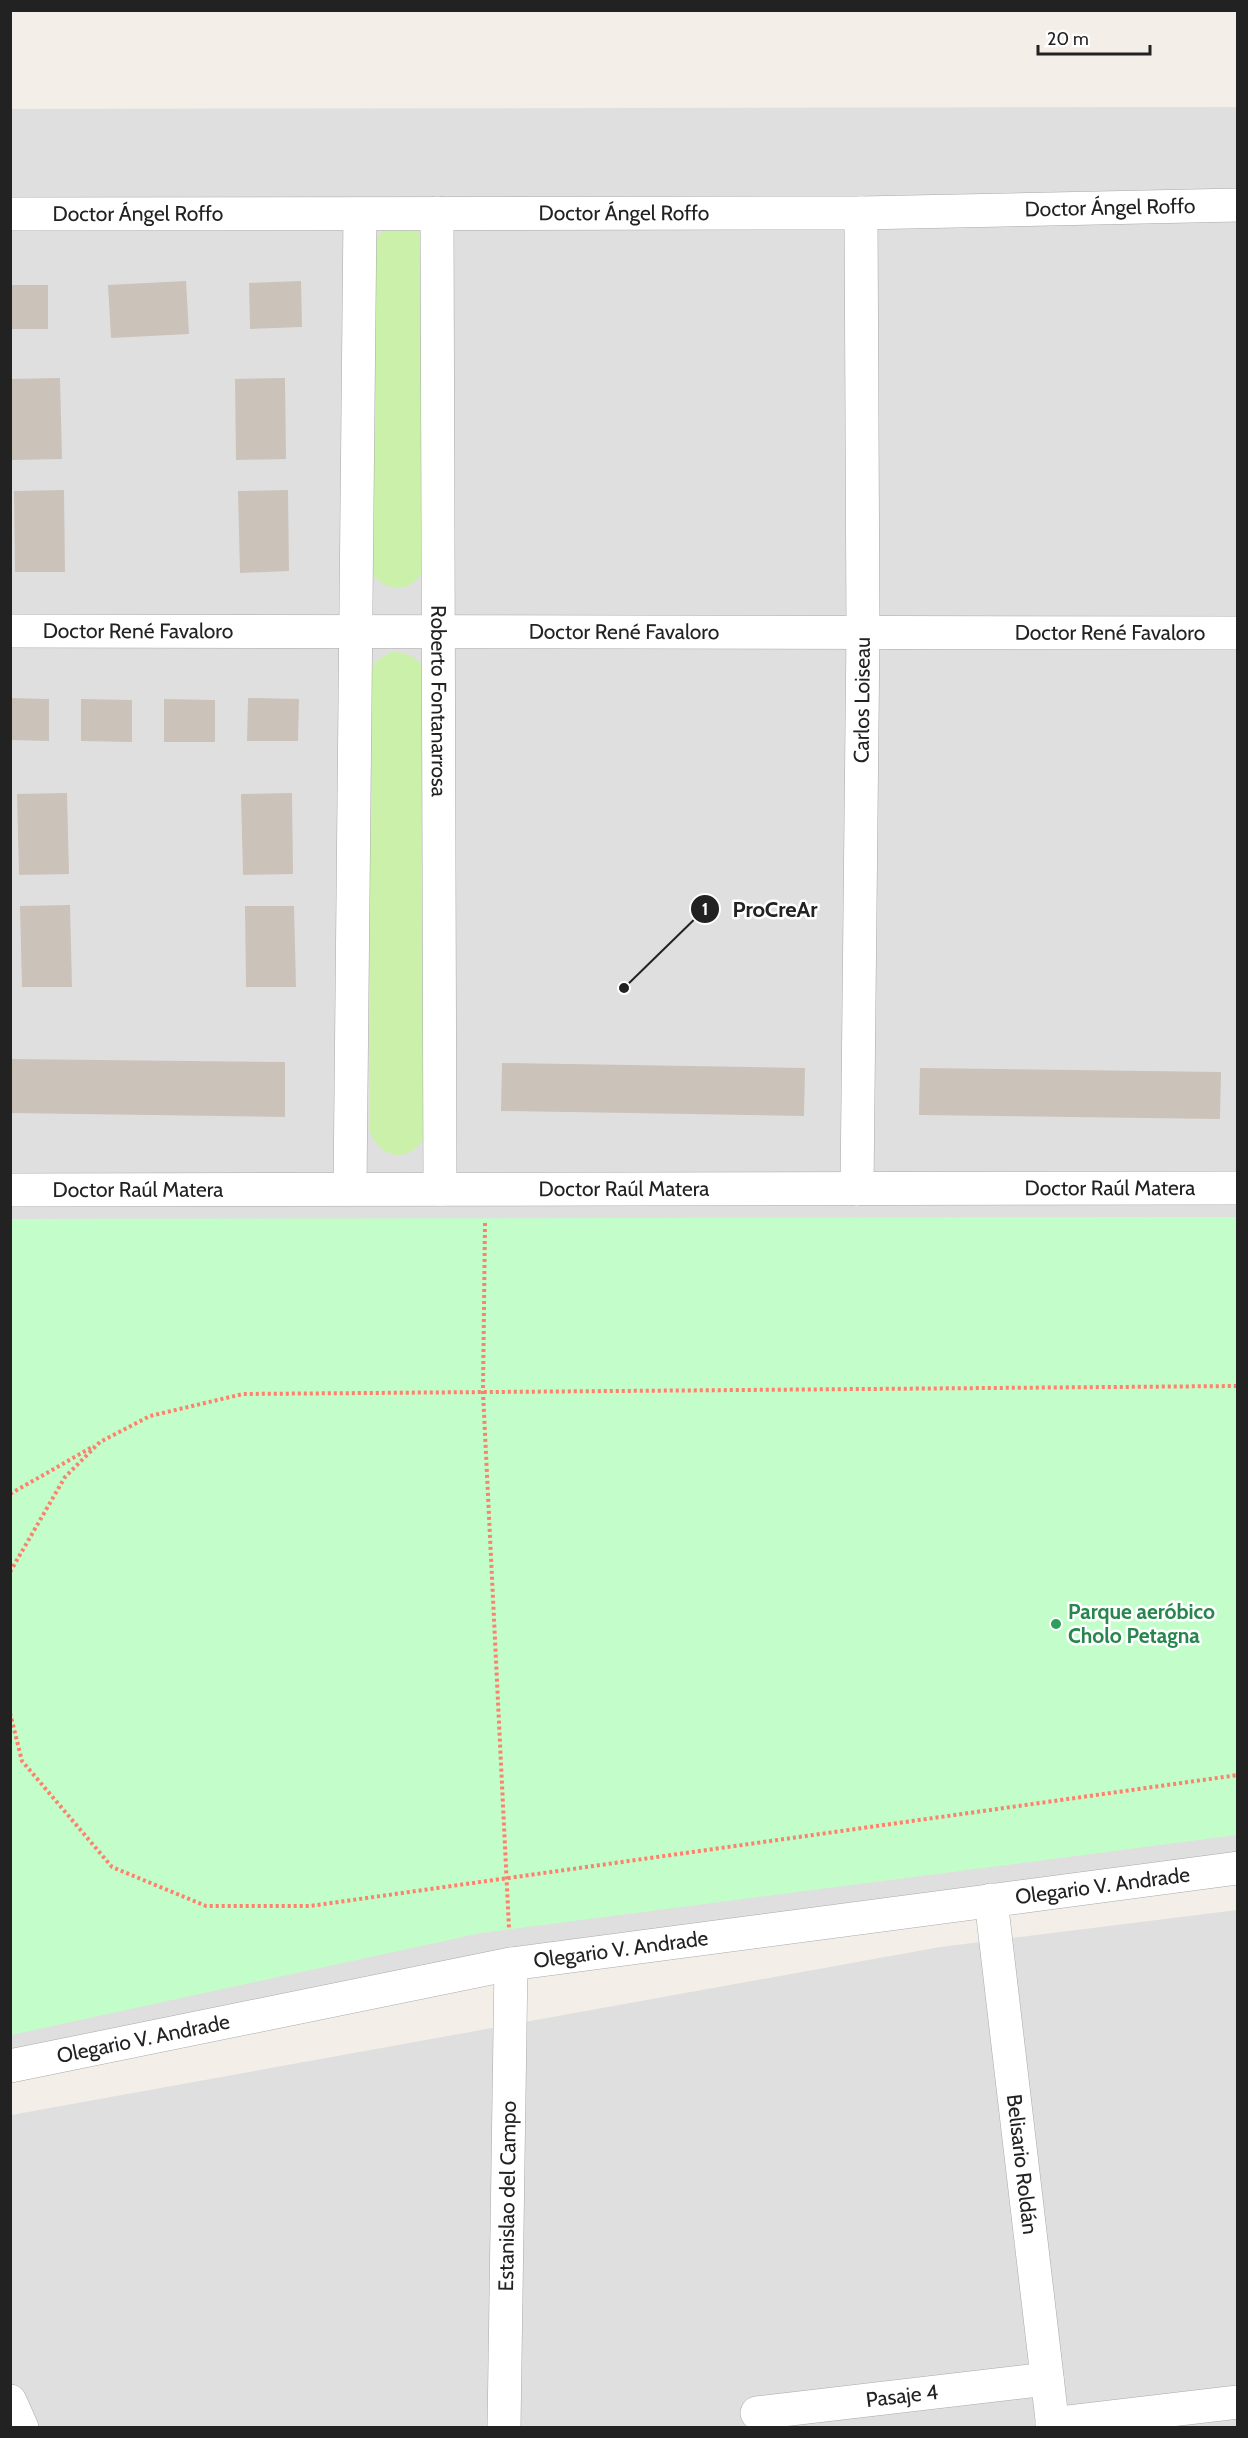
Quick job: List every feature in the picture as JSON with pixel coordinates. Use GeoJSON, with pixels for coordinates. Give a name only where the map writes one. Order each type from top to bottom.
{"type":"FeatureCollection","features":[{"type":"Feature","properties":{"kind":"street","name":"Doctor Ángel Roffo"},"geometry":{"type":"LineString","coordinates":[[10,213],[861,213],[1238,205]]}},
{"type":"Feature","properties":{"kind":"street","name":"Roberto Fontanarrosa"},"geometry":{"type":"LineString","coordinates":[[437,213],[440,1189]]}},
{"type":"Feature","properties":{"kind":"street","name":"Carlos Loiseau"},"geometry":{"type":"LineString","coordinates":[[857,1188],[863,632],[861,213]]}},
{"type":"Feature","properties":{"kind":"street"},"geometry":{"type":"LineString","coordinates":[[350,1189],[360,214]]}},
{"type":"Feature","properties":{"kind":"street","name":"Doctor René Favaloro"},"geometry":{"type":"LineString","coordinates":[[10,631],[1238,633]]}},
{"type":"Feature","properties":{"kind":"street","name":"Doctor Raúl Matera"},"geometry":{"type":"LineString","coordinates":[[10,1190],[1238,1188]]}},
{"type":"Feature","properties":{"kind":"street","name":"Olegario V. Andrade"},"geometry":{"type":"LineString","coordinates":[[10,2066],[511,1964],[1238,1868]]}},
{"type":"Feature","properties":{"kind":"street","name":"Belisario Roldán"},"geometry":{"type":"LineString","coordinates":[[991,1900],[1052,2426]]}},
{"type":"Feature","properties":{"kind":"street","name":"Estanislao del Campo"},"geometry":{"type":"LineString","coordinates":[[504,2427],[511,1964]]}},
{"type":"Feature","properties":{"kind":"street","name":"Pasaje 4"},"geometry":{"type":"LineString","coordinates":[[757,2413],[1047,2379]]}},
{"type":"Feature","properties":{"kind":"street"},"geometry":{"type":"LineString","coordinates":[[10,2401],[22,2427]]}},
{"type":"Feature","properties":{"kind":"street"},"geometry":{"type":"LineString","coordinates":[[1052,2426],[1238,2402]]}},
{"type":"Feature","properties":{"kind":"path"},"geometry":{"type":"LineString","coordinates":[[486,1189],[483,1392],[511,1964]]}},
{"type":"Feature","properties":{"kind":"path"},"geometry":{"type":"LineString","coordinates":[[10,1494],[150,1416],[243,1394],[1238,1386]]}},
{"type":"Feature","properties":{"kind":"path"},"geometry":{"type":"LineString","coordinates":[[10,1572],[65,1477],[100,1442]]}},
{"type":"Feature","properties":{"kind":"path"},"geometry":{"type":"LineString","coordinates":[[10,1713],[22,1761],[112,1867],[206,1906],[310,1906],[1238,1774]]}},
{"type":"Feature","properties":{"kind":"shaded area"},"geometry":{"type":"Polygon","coordinates":[[[1237,107],[1237,1868],[991,1900],[11,2066],[11,109],[1237,107]]]}},
{"type":"Feature","properties":{"kind":"shaded area"},"geometry":{"type":"Polygon","coordinates":[[[1237,1910],[1237,2427],[11,2428],[11,2115],[940,1947],[1237,1910]]]}},
{"type":"Feature","properties":{"kind":"green space"},"geometry":{"type":"Polygon","coordinates":[[[413,228],[421,234],[425,568],[414,582],[400,588],[385,585],[372,574],[373,242],[385,229],[413,228]]]}},
{"type":"Feature","properties":{"kind":"green space"},"geometry":{"type":"Polygon","coordinates":[[[391,652],[410,656],[424,669],[426,1135],[413,1150],[397,1155],[382,1149],[370,1132],[368,677],[376,661],[391,652]]]}},
{"type":"Feature","properties":{"kind":"green space"},"geometry":{"type":"Polygon","coordinates":[[[1237,1217],[1237,1835],[481,1933],[11,2035],[11,1219],[1237,1217]]]}},
{"type":"Feature","properties":{"kind":"building"},"geometry":{"type":"Polygon","coordinates":[[[186,281],[189,334],[111,338],[108,285],[186,281]]]}},
{"type":"Feature","properties":{"kind":"building"},"geometry":{"type":"Polygon","coordinates":[[[301,281],[302,327],[250,329],[249,283],[301,281]]]}},
{"type":"Feature","properties":{"kind":"building"},"geometry":{"type":"Polygon","coordinates":[[[10,285],[48,285],[48,329],[10,329],[10,285]]]}},
{"type":"Feature","properties":{"kind":"building"},"geometry":{"type":"Polygon","coordinates":[[[60,378],[62,459],[12,460],[10,379],[60,378]]]}},
{"type":"Feature","properties":{"kind":"building"},"geometry":{"type":"Polygon","coordinates":[[[285,378],[286,459],[236,460],[235,379],[285,378]]]}},
{"type":"Feature","properties":{"kind":"building"},"geometry":{"type":"Polygon","coordinates":[[[64,490],[65,572],[15,572],[14,491],[64,490]]]}},
{"type":"Feature","properties":{"kind":"building"},"geometry":{"type":"Polygon","coordinates":[[[288,490],[289,571],[240,573],[238,491],[288,490]]]}},
{"type":"Feature","properties":{"kind":"building"},"geometry":{"type":"Polygon","coordinates":[[[10,698],[49,699],[49,741],[10,740],[10,698]]]}},
{"type":"Feature","properties":{"kind":"building"},"geometry":{"type":"Polygon","coordinates":[[[248,698],[299,699],[298,741],[247,741],[248,698]]]}},
{"type":"Feature","properties":{"kind":"building"},"geometry":{"type":"Polygon","coordinates":[[[81,699],[132,700],[132,742],[81,741],[81,699]]]}},
{"type":"Feature","properties":{"kind":"building"},"geometry":{"type":"Polygon","coordinates":[[[164,699],[215,700],[215,742],[164,742],[164,699]]]}},
{"type":"Feature","properties":{"kind":"building"},"geometry":{"type":"Polygon","coordinates":[[[67,793],[69,874],[19,875],[17,794],[67,793]]]}},
{"type":"Feature","properties":{"kind":"building"},"geometry":{"type":"Polygon","coordinates":[[[292,793],[293,874],[243,875],[241,794],[292,793]]]}},
{"type":"Feature","properties":{"kind":"building"},"geometry":{"type":"Polygon","coordinates":[[[70,905],[72,987],[22,987],[20,906],[70,905]]]}},
{"type":"Feature","properties":{"kind":"building"},"geometry":{"type":"Polygon","coordinates":[[[245,906],[294,906],[296,987],[246,987],[245,906]]]}},
{"type":"Feature","properties":{"kind":"building"},"geometry":{"type":"Polygon","coordinates":[[[10,1059],[285,1062],[285,1117],[10,1113],[10,1059]]]}},
{"type":"Feature","properties":{"kind":"building"},"geometry":{"type":"Polygon","coordinates":[[[502,1063],[805,1068],[804,1116],[501,1111],[502,1063]]]}},
{"type":"Feature","properties":{"kind":"building"},"geometry":{"type":"Polygon","coordinates":[[[920,1068],[1221,1072],[1220,1119],[919,1115],[920,1068]]]}},
{"type":"Feature","properties":{"kind":"place","name":"ProCreAr"},"geometry":{"type":"Point","coordinates":[624,988]}},
{"type":"Feature","properties":{"kind":"place","name":"Parque aeróbico Cholo Petagna"},"geometry":{"type":"Point","coordinates":[1056,1624]}}]}
